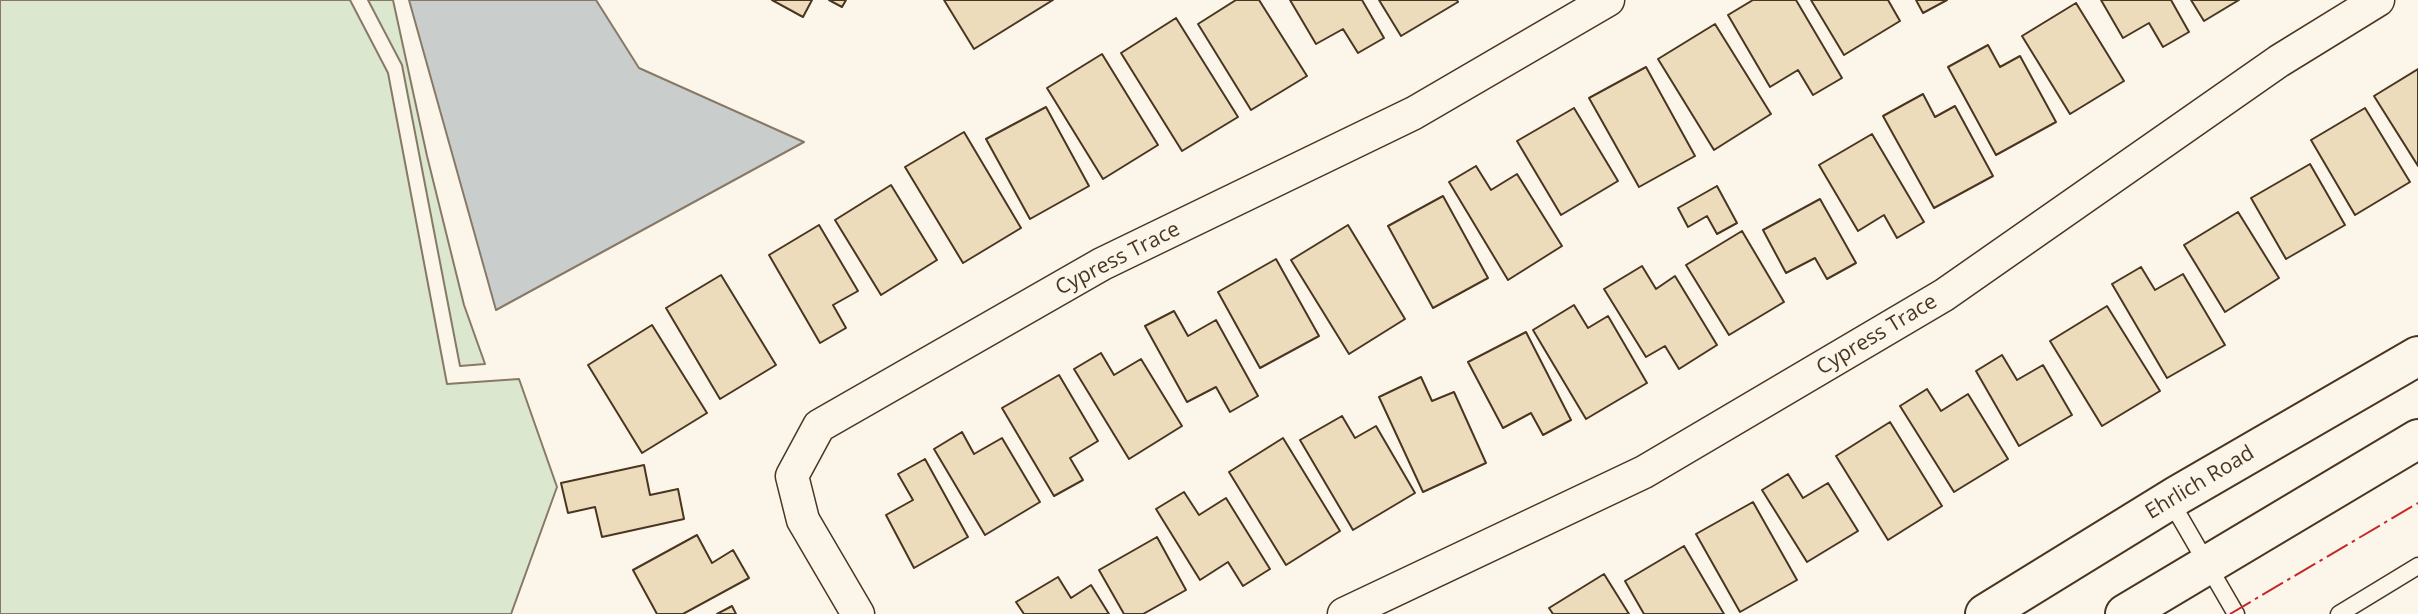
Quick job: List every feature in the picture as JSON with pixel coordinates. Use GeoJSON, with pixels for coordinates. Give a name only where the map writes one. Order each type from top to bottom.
{"type":"FeatureCollection","features":[{"type":"Feature","properties":{"kind":"main road","name":"Ehrlich Road"},"geometry":{"type":"LineString","coordinates":[[1985,614],[2169,500],[2418,356]]}},
{"type":"Feature","properties":{"kind":"main road"},"geometry":{"type":"LineString","coordinates":[[2142,609],[2208,564],[2418,439]]}},
{"type":"Feature","properties":{"kind":"street","name":"Cypress Trace"},"geometry":{"type":"LineString","coordinates":[[858,614],[803,520],[792,476],[819,426],[1102,264],[1414,113],[1608,0]]}},
{"type":"Feature","properties":{"kind":"street","name":"Cypress Trace"},"geometry":{"type":"LineString","coordinates":[[1344,614],[1644,472],[1932,303],[2279,61],[2378,0]]}},
{"type":"Feature","properties":{"kind":"lane"},"geometry":{"type":"LineString","coordinates":[[2169,500],[2236,614]]}},
{"type":"Feature","properties":{"kind":"lane"},"geometry":{"type":"LineString","coordinates":[[2339,614],[2418,566]]}},
{"type":"Feature","properties":{"kind":"green space"},"geometry":{"type":"Polygon","coordinates":[[[0,0],[350,0],[388,73],[447,384],[519,379],[557,487],[511,614],[0,614],[0,0]]]}},
{"type":"Feature","properties":{"kind":"green space"},"geometry":{"type":"Polygon","coordinates":[[[368,0],[393,0],[427,156],[464,305],[485,364],[460,366],[402,65],[368,0]]]}},
{"type":"Feature","properties":{"kind":"shaded area"},"geometry":{"type":"Polygon","coordinates":[[[409,0],[596,0],[639,68],[804,142],[496,310],[409,0]]]}},
{"type":"Feature","properties":{"kind":"building"},"geometry":{"type":"Polygon","coordinates":[[[772,0],[812,0],[803,17],[772,0]]]}},
{"type":"Feature","properties":{"kind":"building"},"geometry":{"type":"Polygon","coordinates":[[[829,0],[846,0],[842,7],[829,0]]]}},
{"type":"Feature","properties":{"kind":"building"},"geometry":{"type":"Polygon","coordinates":[[[944,0],[1053,0],[974,49],[944,0]]]}},
{"type":"Feature","properties":{"kind":"building"},"geometry":{"type":"Polygon","coordinates":[[[1236,0],[1259,0],[1307,76],[1251,110],[1198,24],[1236,0]]]}},
{"type":"Feature","properties":{"kind":"building"},"geometry":{"type":"Polygon","coordinates":[[[1290,0],[1362,0],[1384,38],[1358,53],[1343,29],[1316,44],[1290,0]]]}},
{"type":"Feature","properties":{"kind":"building"},"geometry":{"type":"Polygon","coordinates":[[[1379,0],[1457,0],[1458,2],[1401,36],[1379,0]]]}},
{"type":"Feature","properties":{"kind":"building"},"geometry":{"type":"Polygon","coordinates":[[[1753,0],[1796,0],[1842,78],[1813,95],[1798,70],[1770,87],[1728,15],[1753,0]]]}},
{"type":"Feature","properties":{"kind":"building"},"geometry":{"type":"Polygon","coordinates":[[[1811,0],[1888,0],[1900,21],[1844,55],[1811,0]]]}},
{"type":"Feature","properties":{"kind":"building"},"geometry":{"type":"Polygon","coordinates":[[[1916,0],[1947,0],[1923,13],[1916,0]]]}},
{"type":"Feature","properties":{"kind":"building"},"geometry":{"type":"Polygon","coordinates":[[[2101,0],[2171,0],[2189,32],[2163,47],[2149,23],[2123,38],[2101,0]]]}},
{"type":"Feature","properties":{"kind":"building"},"geometry":{"type":"Polygon","coordinates":[[[2191,0],[2239,0],[2204,21],[2191,0]]]}},
{"type":"Feature","properties":{"kind":"building"},"geometry":{"type":"Polygon","coordinates":[[[2076,3],[2124,81],[2070,114],[2022,36],[2076,3]]]}},
{"type":"Feature","properties":{"kind":"building"},"geometry":{"type":"Polygon","coordinates":[[[1176,18],[1238,117],[1182,151],[1121,53],[1176,18]]]}},
{"type":"Feature","properties":{"kind":"building"},"geometry":{"type":"Polygon","coordinates":[[[1715,24],[1771,114],[1714,150],[1658,59],[1715,24]]]}},
{"type":"Feature","properties":{"kind":"building"},"geometry":{"type":"Polygon","coordinates":[[[1988,45],[2000,67],[2020,56],[2056,122],[1996,155],[1948,67],[1988,45]]]}},
{"type":"Feature","properties":{"kind":"building"},"geometry":{"type":"Polygon","coordinates":[[[1102,54],[1158,145],[1103,179],[1047,88],[1102,54]]]}},
{"type":"Feature","properties":{"kind":"building"},"geometry":{"type":"Polygon","coordinates":[[[1646,67],[1695,156],[1639,187],[1589,98],[1646,67]]]}},
{"type":"Feature","properties":{"kind":"building"},"geometry":{"type":"Polygon","coordinates":[[[2418,69],[2418,166],[2374,96],[2418,69]]]}},
{"type":"Feature","properties":{"kind":"building"},"geometry":{"type":"Polygon","coordinates":[[[1923,94],[1935,117],[1955,106],[1993,176],[1934,208],[1883,116],[1923,94]]]}},
{"type":"Feature","properties":{"kind":"building"},"geometry":{"type":"Polygon","coordinates":[[[1046,107],[1089,186],[1030,219],[986,139],[1046,107]]]}},
{"type":"Feature","properties":{"kind":"building"},"geometry":{"type":"Polygon","coordinates":[[[1574,108],[1618,181],[1561,215],[1517,141],[1574,108]]]}},
{"type":"Feature","properties":{"kind":"building"},"geometry":{"type":"Polygon","coordinates":[[[2365,108],[2410,182],[2355,215],[2311,140],[2365,108]]]}},
{"type":"Feature","properties":{"kind":"building"},"geometry":{"type":"Polygon","coordinates":[[[964,132],[1021,228],[963,263],[905,167],[964,132]]]}},
{"type":"Feature","properties":{"kind":"building"},"geometry":{"type":"Polygon","coordinates":[[[1872,134],[1924,222],[1897,238],[1884,215],[1858,231],[1819,165],[1872,134]]]}},
{"type":"Feature","properties":{"kind":"building"},"geometry":{"type":"Polygon","coordinates":[[[2310,164],[2345,225],[2286,259],[2251,198],[2310,164]]]}},
{"type":"Feature","properties":{"kind":"building"},"geometry":{"type":"Polygon","coordinates":[[[1476,166],[1491,190],[1517,174],[1562,246],[1508,280],[1449,182],[1476,166]]]}},
{"type":"Feature","properties":{"kind":"building"},"geometry":{"type":"Polygon","coordinates":[[[891,185],[937,260],[881,295],[835,220],[891,185]]]}},
{"type":"Feature","properties":{"kind":"building"},"geometry":{"type":"Polygon","coordinates":[[[1717,186],[1737,223],[1717,234],[1707,216],[1688,227],[1678,208],[1717,186]]]}},
{"type":"Feature","properties":{"kind":"building"},"geometry":{"type":"Polygon","coordinates":[[[1443,196],[1488,278],[1433,308],[1388,226],[1443,196]]]}},
{"type":"Feature","properties":{"kind":"building"},"geometry":{"type":"Polygon","coordinates":[[[1820,199],[1856,263],[1827,279],[1815,258],[1786,273],[1763,230],[1820,199]]]}},
{"type":"Feature","properties":{"kind":"building"},"geometry":{"type":"Polygon","coordinates":[[[2238,212],[2279,278],[2225,312],[2184,245],[2238,212]]]}},
{"type":"Feature","properties":{"kind":"building"},"geometry":{"type":"Polygon","coordinates":[[[819,225],[858,291],[833,305],[846,328],[820,343],[769,255],[819,225]]]}},
{"type":"Feature","properties":{"kind":"building"},"geometry":{"type":"Polygon","coordinates":[[[1348,225],[1405,319],[1349,354],[1291,260],[1348,225]]]}},
{"type":"Feature","properties":{"kind":"building"},"geometry":{"type":"Polygon","coordinates":[[[1742,231],[1784,302],[1729,335],[1686,265],[1742,231]]]}},
{"type":"Feature","properties":{"kind":"building"},"geometry":{"type":"Polygon","coordinates":[[[1276,259],[1319,336],[1260,368],[1218,292],[1276,259]]]}},
{"type":"Feature","properties":{"kind":"building"},"geometry":{"type":"Polygon","coordinates":[[[1642,266],[1656,289],[1675,276],[1717,345],[1679,369],[1665,346],[1646,357],[1604,289],[1642,266]]]}},
{"type":"Feature","properties":{"kind":"building"},"geometry":{"type":"Polygon","coordinates":[[[2141,267],[2155,290],[2183,274],[2225,345],[2167,378],[2112,284],[2141,267]]]}},
{"type":"Feature","properties":{"kind":"building"},"geometry":{"type":"Polygon","coordinates":[[[721,275],[776,365],[720,399],[666,308],[721,275]]]}},
{"type":"Feature","properties":{"kind":"building"},"geometry":{"type":"Polygon","coordinates":[[[1574,305],[1588,328],[1608,316],[1647,383],[1586,419],[1533,330],[1574,305]]]}},
{"type":"Feature","properties":{"kind":"building"},"geometry":{"type":"Polygon","coordinates":[[[2107,306],[2160,391],[2102,426],[2050,341],[2107,306]]]}},
{"type":"Feature","properties":{"kind":"building"},"geometry":{"type":"Polygon","coordinates":[[[1174,311],[1188,336],[1216,320],[1258,396],[1230,412],[1216,387],[1187,402],[1145,326],[1174,311]]]}},
{"type":"Feature","properties":{"kind":"building"},"geometry":{"type":"Polygon","coordinates":[[[652,325],[707,413],[642,453],[588,365],[652,325]]]}},
{"type":"Feature","properties":{"kind":"building"},"geometry":{"type":"Polygon","coordinates":[[[1526,332],[1571,420],[1543,435],[1531,413],[1503,428],[1468,362],[1526,332]]]}},
{"type":"Feature","properties":{"kind":"building"},"geometry":{"type":"Polygon","coordinates":[[[1101,353],[1114,375],[1141,359],[1182,426],[1129,459],[1074,369],[1101,353]]]}},
{"type":"Feature","properties":{"kind":"building"},"geometry":{"type":"Polygon","coordinates":[[[2002,355],[2017,380],[2043,365],[2072,415],[2019,446],[1976,371],[2002,355]]]}},
{"type":"Feature","properties":{"kind":"building"},"geometry":{"type":"Polygon","coordinates":[[[1059,375],[1098,441],[1070,458],[1083,480],[1054,496],[1002,408],[1059,375]]]}},
{"type":"Feature","properties":{"kind":"building"},"geometry":{"type":"Polygon","coordinates":[[[1421,377],[1432,401],[1454,392],[1486,463],[1423,492],[1379,397],[1421,377]]]}},
{"type":"Feature","properties":{"kind":"building"},"geometry":{"type":"Polygon","coordinates":[[[1927,389],[1941,411],[1968,394],[2008,459],[1954,492],[1900,406],[1927,389]]]}},
{"type":"Feature","properties":{"kind":"building"},"geometry":{"type":"Polygon","coordinates":[[[1342,416],[1355,438],[1376,426],[1415,493],[1353,530],[1300,440],[1342,416]]]}},
{"type":"Feature","properties":{"kind":"building"},"geometry":{"type":"Polygon","coordinates":[[[1890,422],[1942,506],[1888,540],[1836,456],[1890,422]]]}},
{"type":"Feature","properties":{"kind":"building"},"geometry":{"type":"Polygon","coordinates":[[[962,432],[974,454],[1002,438],[1040,502],[985,535],[934,449],[962,432]]]}},
{"type":"Feature","properties":{"kind":"building"},"geometry":{"type":"Polygon","coordinates":[[[1283,438],[1340,531],[1286,565],[1229,472],[1283,438]]]}},
{"type":"Feature","properties":{"kind":"building"},"geometry":{"type":"Polygon","coordinates":[[[925,459],[968,537],[914,568],[886,515],[913,500],[898,474],[925,459]]]}},
{"type":"Feature","properties":{"kind":"building"},"geometry":{"type":"Polygon","coordinates":[[[644,465],[650,495],[678,489],[684,519],[602,537],[595,507],[568,513],[561,483],[644,465]]]}},
{"type":"Feature","properties":{"kind":"building"},"geometry":{"type":"Polygon","coordinates":[[[1788,474],[1803,498],[1828,483],[1858,531],[1807,562],[1762,490],[1788,474]]]}},
{"type":"Feature","properties":{"kind":"building"},"geometry":{"type":"Polygon","coordinates":[[[1184,492],[1199,515],[1226,498],[1270,569],[1243,586],[1228,562],[1200,580],[1156,509],[1184,492]]]}},
{"type":"Feature","properties":{"kind":"building"},"geometry":{"type":"Polygon","coordinates":[[[1753,502],[1797,580],[1740,612],[1696,534],[1753,502]]]}},
{"type":"Feature","properties":{"kind":"building"},"geometry":{"type":"Polygon","coordinates":[[[697,535],[712,563],[733,550],[749,578],[683,614],[657,614],[633,570],[697,535]]]}},
{"type":"Feature","properties":{"kind":"building"},"geometry":{"type":"Polygon","coordinates":[[[1157,537],[1186,590],[1143,614],[1124,614],[1099,570],[1157,537]]]}},
{"type":"Feature","properties":{"kind":"building"},"geometry":{"type":"Polygon","coordinates":[[[1684,546],[1724,614],[1644,614],[1625,581],[1684,546]]]}},
{"type":"Feature","properties":{"kind":"building"},"geometry":{"type":"Polygon","coordinates":[[[1604,574],[1629,614],[1553,614],[1549,608],[1604,574]]]}},
{"type":"Feature","properties":{"kind":"building"},"geometry":{"type":"Polygon","coordinates":[[[1058,577],[1071,598],[1091,585],[1109,614],[1024,614],[1016,602],[1058,577]]]}},
{"type":"Feature","properties":{"kind":"building"},"geometry":{"type":"Polygon","coordinates":[[[732,606],[736,614],[717,614],[732,606]]]}},
{"type":"Feature","properties":{"kind":"power"},"geometry":{"type":"LineString","coordinates":[[2230,614],[2418,503]]}}]}
